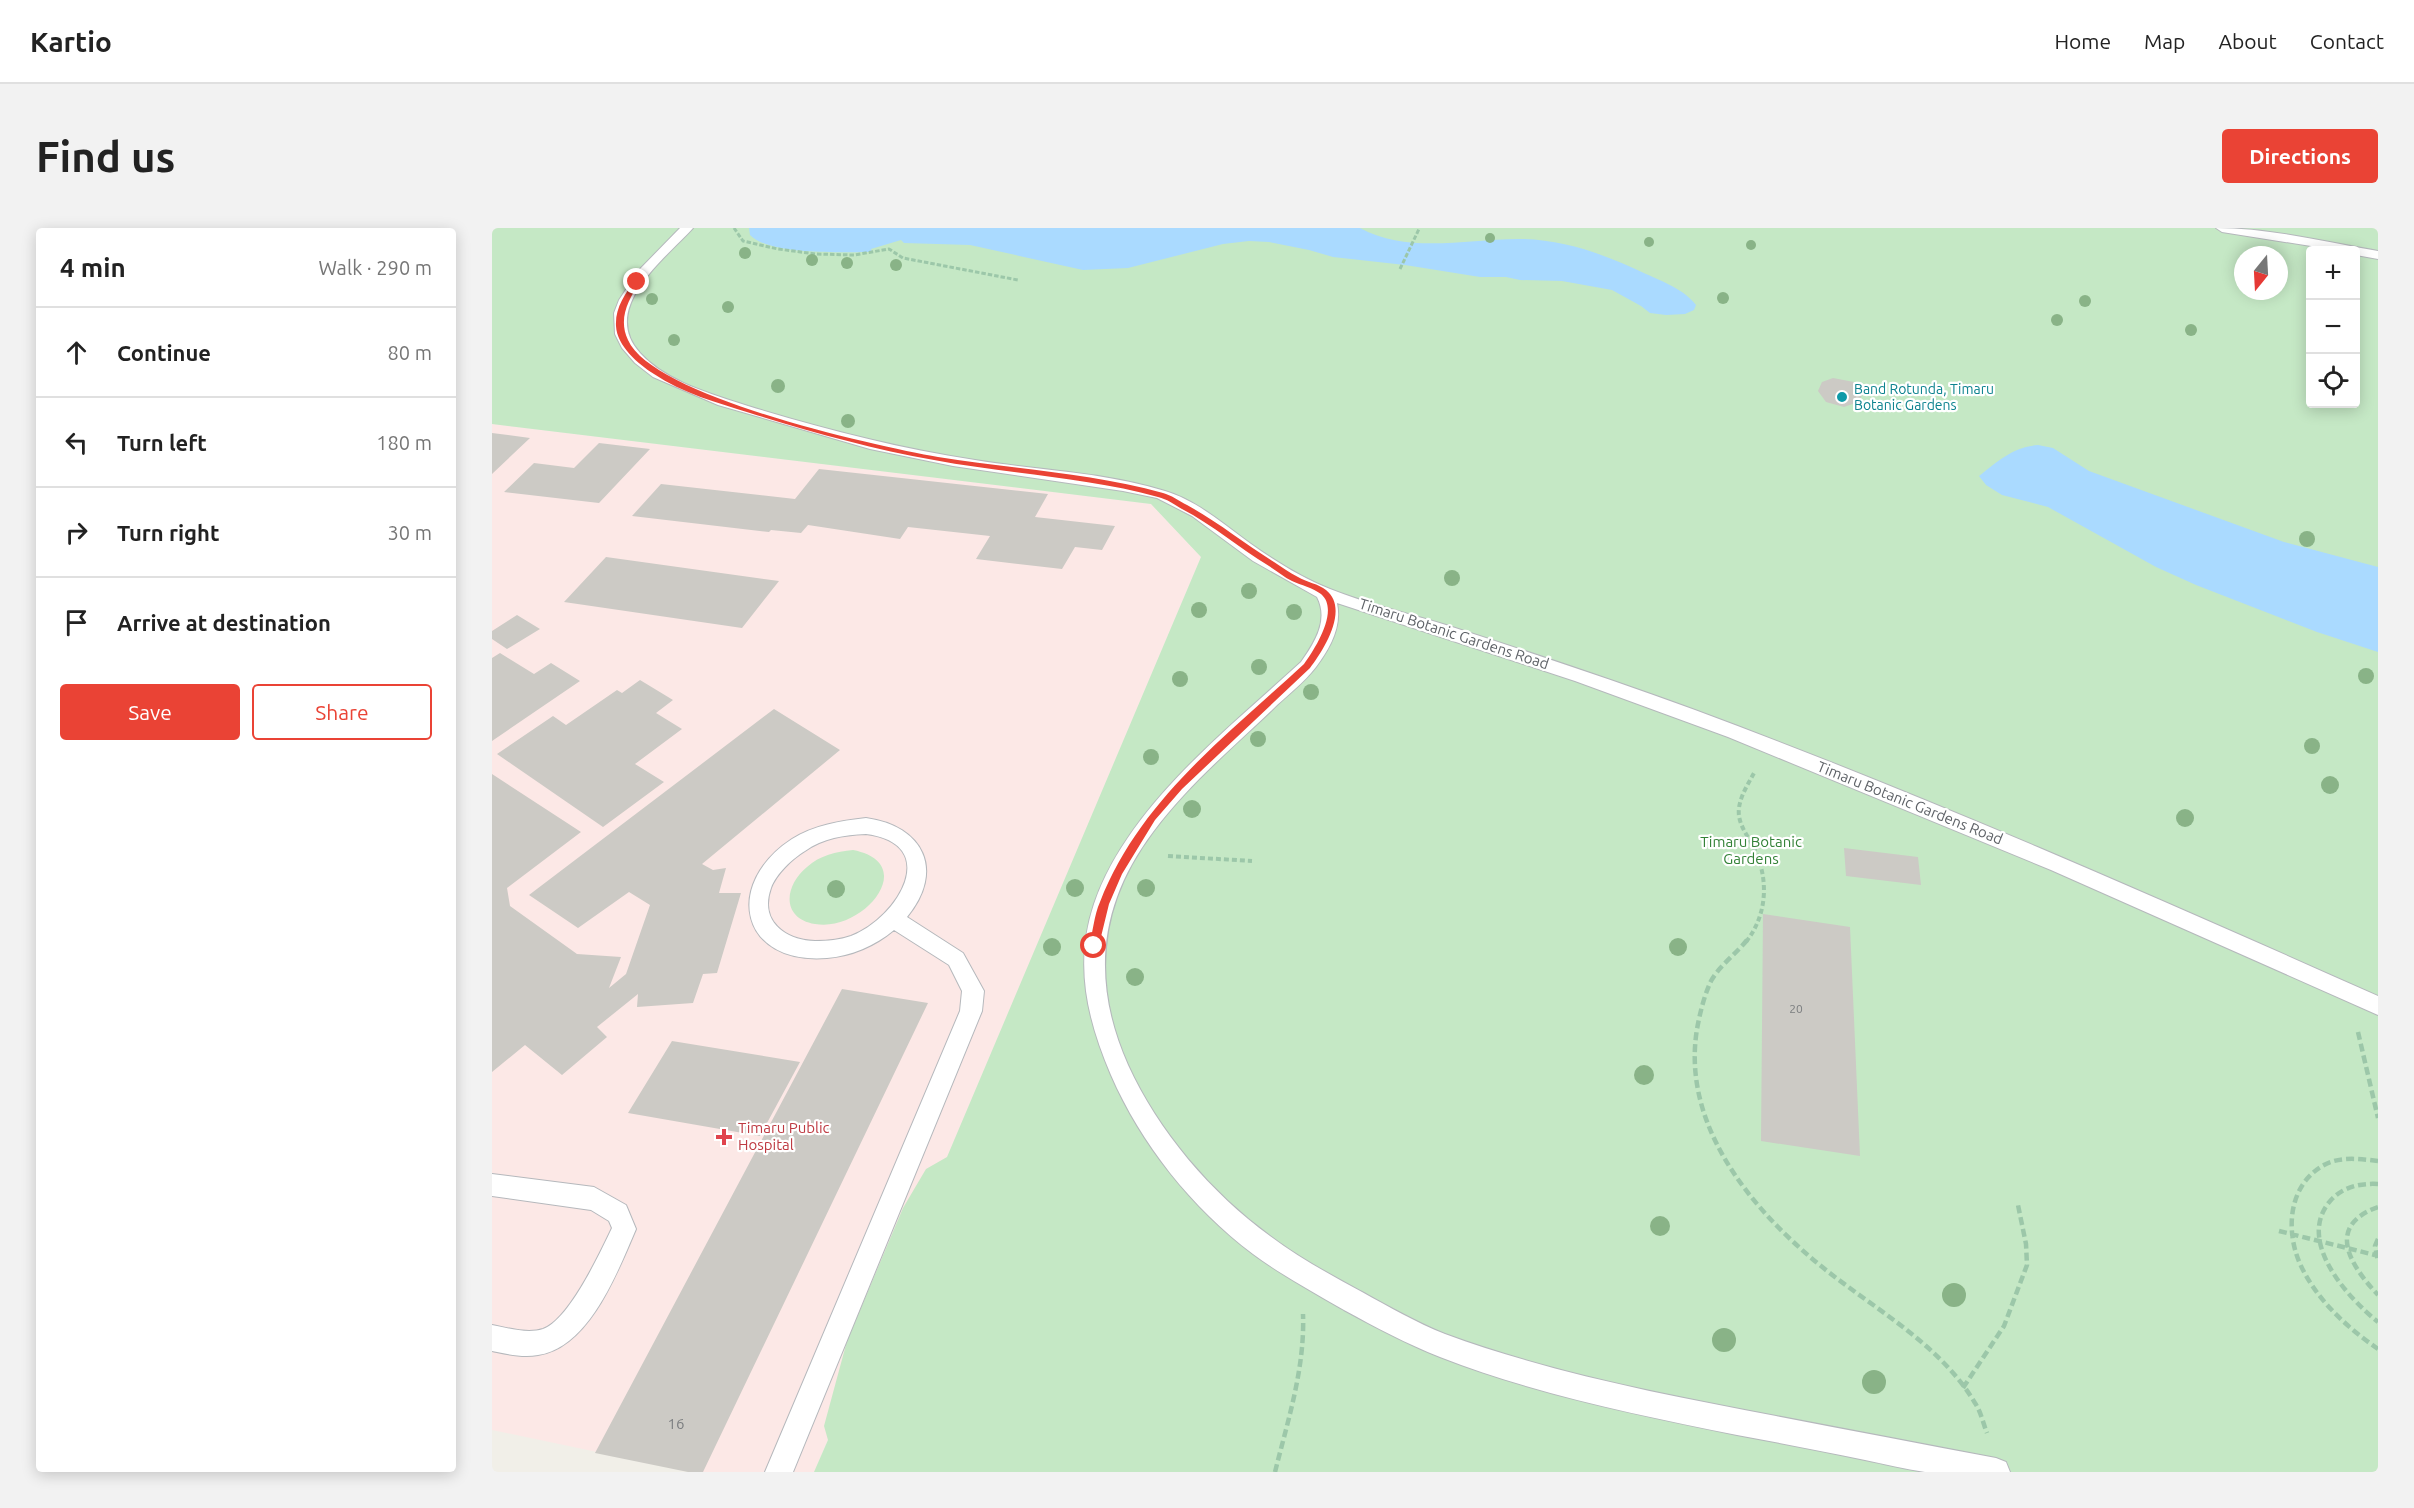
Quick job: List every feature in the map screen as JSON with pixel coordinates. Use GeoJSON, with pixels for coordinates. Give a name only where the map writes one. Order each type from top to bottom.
{"type":"FeatureCollection","features":[{"type":"Feature","properties":{"kind":"lane","name":"Timaru Botanic Gardens Road"},"geometry":{"type":"LineString","coordinates":[[687,228],[637,282],[622,309],[620,326],[625,342],[635,356],[656,373],[720,401],[877,447],[936,459],[1116,485],[1163,495],[1212,521],[1250,551],[1324,593],[1566,670],[1766,744],[1986,835],[2378,1006]]}},
{"type":"Feature","properties":{"kind":"lane"},"geometry":{"type":"LineString","coordinates":[[2222,228],[2331,246]]}},
{"type":"Feature","properties":{"kind":"lane"},"geometry":{"type":"LineString","coordinates":[[2360,251],[2378,255]]}},
{"type":"Feature","properties":{"kind":"lane"},"geometry":{"type":"LineString","coordinates":[[1324,593],[1331,604],[1329,626],[1322,645],[1307,666],[1178,787],[1151,818],[1128,853],[1104,904],[1094,946],[1092,976],[1097,1010],[1111,1053],[1132,1096],[1159,1141],[1192,1179],[1252,1239],[1360,1306],[1436,1343],[1534,1375],[1629,1400],[1996,1472]]}},
{"type":"Feature","properties":{"kind":"lane"},"geometry":{"type":"LineString","coordinates":[[866,826],[888,831],[906,842],[916,858],[918,878],[909,900],[893,920],[872,935],[846,946],[812,950],[796,949],[776,940],[763,926],[758,909],[761,888],[771,869],[790,851],[814,836],[840,828],[866,826]]}},
{"type":"Feature","properties":{"kind":"lane"},"geometry":{"type":"LineString","coordinates":[[779,1472],[971,1011],[973,991],[956,959],[893,920]]}},
{"type":"Feature","properties":{"kind":"lane"},"geometry":{"type":"LineString","coordinates":[[492,1185],[594,1199],[618,1213],[624,1229],[610,1260],[569,1327],[556,1337],[536,1344],[521,1344],[492,1338]]}},
{"type":"Feature","properties":{"kind":"path"},"geometry":{"type":"LineString","coordinates":[[734,228],[743,241],[813,255],[866,253],[890,249],[903,258],[1018,280]]}},
{"type":"Feature","properties":{"kind":"path"},"geometry":{"type":"LineString","coordinates":[[1400,269],[1419,229]]}},
{"type":"Feature","properties":{"kind":"path"},"geometry":{"type":"LineString","coordinates":[[1766,744],[1740,803],[1739,814],[1741,825],[1760,865],[1766,890],[1753,933],[1743,948],[1715,975],[1701,1011],[1694,1049],[1694,1082],[1702,1111],[1715,1144],[1763,1213],[1822,1268],[1913,1336],[1951,1372],[1975,1404],[1992,1443]]}},
{"type":"Feature","properties":{"kind":"path"},"geometry":{"type":"LineString","coordinates":[[1128,853],[1252,861]]}},
{"type":"Feature","properties":{"kind":"path"},"geometry":{"type":"LineString","coordinates":[[2350,993],[2378,1118]]}},
{"type":"Feature","properties":{"kind":"path"},"geometry":{"type":"LineString","coordinates":[[2378,1161],[2354,1158],[2325,1164],[2304,1180],[2292,1205],[2291,1234],[2302,1268],[2324,1302],[2356,1334],[2378,1349]]}},
{"type":"Feature","properties":{"kind":"path"},"geometry":{"type":"LineString","coordinates":[[2378,1184],[2367,1183],[2345,1188],[2329,1200],[2320,1218],[2320,1241],[2328,1267],[2345,1293],[2378,1322]]}},
{"type":"Feature","properties":{"kind":"path"},"geometry":{"type":"LineString","coordinates":[[1963,1388],[2004,1326],[2027,1265],[2026,1244],[2018,1205]]}},
{"type":"Feature","properties":{"kind":"path"},"geometry":{"type":"LineString","coordinates":[[2378,1207],[2364,1210],[2353,1219],[2347,1232],[2353,1266],[2378,1296]]}},
{"type":"Feature","properties":{"kind":"path"},"geometry":{"type":"LineString","coordinates":[[2279,1231],[2375,1255]]}},
{"type":"Feature","properties":{"kind":"path"},"geometry":{"type":"LineString","coordinates":[[2378,1239],[2375,1246],[2378,1262]]}},
{"type":"Feature","properties":{"kind":"path"},"geometry":{"type":"LineString","coordinates":[[1275,1472],[1305,1334],[1302,1271]]}},
{"type":"Feature","properties":{"kind":"shaded area","name":"Timaru Public Hospital"},"geometry":{"type":"Polygon","coordinates":[[[492,424],[1151,504],[1201,557],[814,1472],[692,1472],[492,1430],[492,424]]]}},
{"type":"Feature","properties":{"kind":"green space","name":"Timaru Botanic Gardens"},"geometry":{"type":"Polygon","coordinates":[[[492,228],[2378,228],[2378,1472],[814,1472],[828,1440],[824,1426],[847,1341],[903,1208],[926,1169],[947,1157],[1201,557],[1151,504],[492,424],[492,228]]]}},
{"type":"Feature","properties":{"kind":"green space"},"geometry":{"type":"Polygon","coordinates":[[[853,850],[873,857],[882,868],[884,882],[878,895],[866,908],[851,918],[833,924],[815,924],[804,921],[796,915],[791,908],[790,892],[799,875],[823,857],[853,850]]]}},
{"type":"Feature","properties":{"kind":"water"},"geometry":{"type":"Polygon","coordinates":[[[749,228],[1360,228],[1379,236],[1419,243],[1503,239],[1539,240],[1586,250],[1616,261],[1673,286],[1696,305],[1694,310],[1685,314],[1650,313],[1612,290],[1562,281],[1480,277],[1333,257],[1269,242],[1249,241],[1223,244],[1128,268],[1083,270],[970,245],[904,243],[901,240],[871,249],[872,252],[790,250],[760,242],[750,235],[749,228]]]}},
{"type":"Feature","properties":{"kind":"water"},"geometry":{"type":"Polygon","coordinates":[[[2038,445],[2053,448],[2089,471],[2284,542],[2378,567],[2378,652],[2317,632],[2196,585],[2156,567],[2048,507],[2002,495],[1986,485],[1979,476],[2013,452],[2038,445]]]}},
{"type":"Feature","properties":{"kind":"building","name":"Band Rotunda, Timaru Botanic Gardens"},"geometry":{"type":"Polygon","coordinates":[[[1833,378],[1854,382],[1864,392],[1858,402],[1844,407],[1826,402],[1818,391],[1822,382],[1833,378]]]}},
{"type":"Feature","properties":{"kind":"building"},"geometry":{"type":"Polygon","coordinates":[[[492,433],[530,438],[492,474],[492,433]]]}},
{"type":"Feature","properties":{"kind":"building"},"geometry":{"type":"Polygon","coordinates":[[[599,443],[650,449],[599,503],[504,492],[534,463],[574,468],[599,443]]]}},
{"type":"Feature","properties":{"kind":"building"},"geometry":{"type":"Polygon","coordinates":[[[819,469],[1048,494],[1035,517],[1115,526],[1102,550],[1075,547],[1062,569],[976,559],[990,536],[908,527],[900,539],[808,525],[801,533],[771,530],[769,532],[632,516],[661,484],[795,499],[819,469]]]}},
{"type":"Feature","properties":{"kind":"building"},"geometry":{"type":"Polygon","coordinates":[[[606,557],[779,581],[742,628],[564,602],[606,557]]]}},
{"type":"Feature","properties":{"kind":"building"},"geometry":{"type":"Polygon","coordinates":[[[517,615],[540,629],[507,649],[492,639],[492,631],[517,615]]]}},
{"type":"Feature","properties":{"kind":"building"},"geometry":{"type":"Polygon","coordinates":[[[500,653],[534,674],[551,663],[580,681],[492,741],[492,658],[500,653]]]}},
{"type":"Feature","properties":{"kind":"building"},"geometry":{"type":"Polygon","coordinates":[[[640,680],[673,700],[656,713],[682,729],[635,764],[664,782],[603,827],[497,754],[553,716],[566,725],[617,690],[622,693],[640,680]]]}},
{"type":"Feature","properties":{"kind":"building"},"geometry":{"type":"Polygon","coordinates":[[[774,709],[840,750],[702,864],[713,870],[726,868],[719,893],[741,893],[717,973],[703,974],[693,1003],[637,1007],[638,994],[597,1027],[607,1037],[562,1075],[525,1045],[492,1072],[492,774],[581,832],[507,888],[510,906],[577,954],[621,957],[609,988],[626,974],[650,905],[629,892],[578,928],[529,895],[774,709]]]}},
{"type":"Feature","properties":{"kind":"building"},"geometry":{"type":"Polygon","coordinates":[[[1844,848],[1918,857],[1921,885],[1846,876],[1844,848]]]}},
{"type":"Feature","properties":{"kind":"building"},"geometry":{"type":"Polygon","coordinates":[[[1763,914],[1850,927],[1860,1156],[1761,1141],[1763,914]]]}},
{"type":"Feature","properties":{"kind":"building"},"geometry":{"type":"Polygon","coordinates":[[[842,989],[928,1003],[703,1472],[688,1472],[595,1453],[842,989]]]}},
{"type":"Feature","properties":{"kind":"building"},"geometry":{"type":"Polygon","coordinates":[[[672,1041],[800,1062],[760,1136],[628,1113],[672,1041]]]}},
{"type":"Feature","properties":{"kind":"place","name":"Band Rotunda, Timaru Botanic Gardens"},"geometry":{"type":"Point","coordinates":[1842,397]}},
{"type":"Feature","properties":{"kind":"place","name":"Timaru Public Hospital"},"geometry":{"type":"Point","coordinates":[724,1137]}},
{"type":"Feature","properties":{"kind":"route"},"geometry":{"type":"LineString","coordinates":[[637,282],[622,309],[620,326],[625,342],[635,356],[656,373],[682,387],[776,419],[877,447],[936,459],[1116,485],[1163,495],[1212,521],[1250,551],[1324,593],[1331,604],[1329,626],[1322,645],[1307,666],[1178,787],[1151,818],[1117,872],[1104,904],[1094,946]]}}]}
